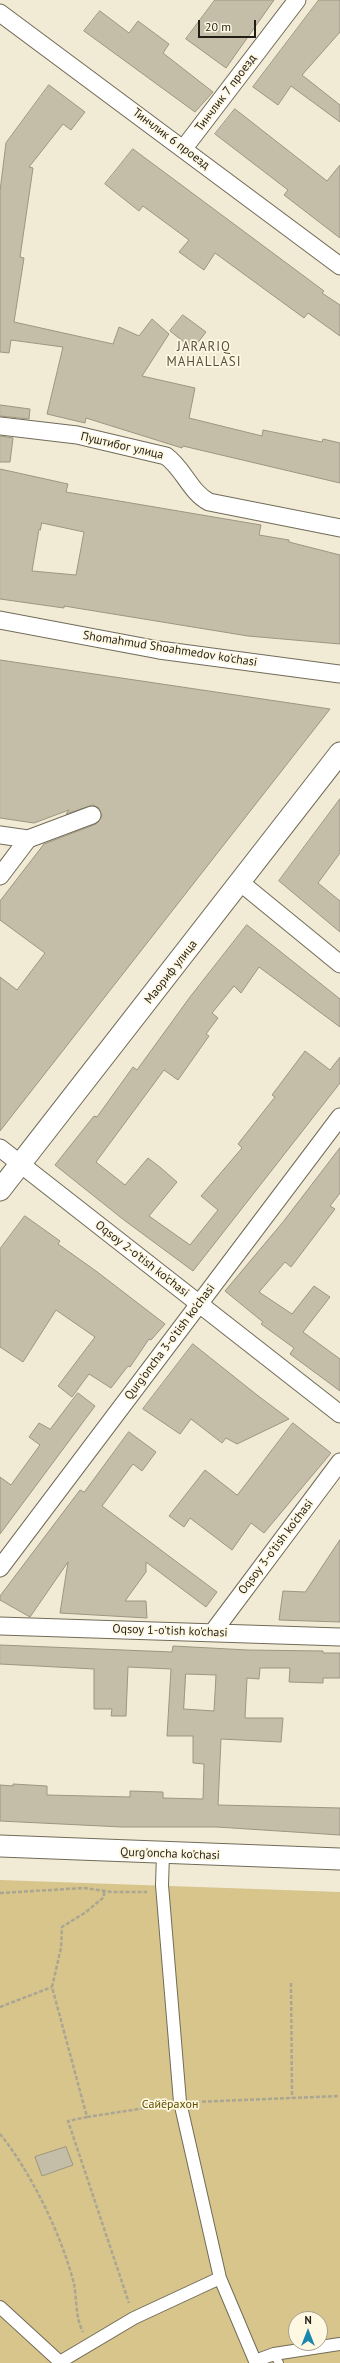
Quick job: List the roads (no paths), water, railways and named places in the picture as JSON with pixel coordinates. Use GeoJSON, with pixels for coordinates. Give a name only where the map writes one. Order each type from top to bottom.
{"type":"FeatureCollection","features":[{"type":"Feature","properties":{"kind":"street","name":"Тинчлик 7 проезд"},"geometry":{"type":"LineString","coordinates":[[184,148],[297,0]]}},
{"type":"Feature","properties":{"kind":"street","name":"Тинчлик 6 проезд"},"geometry":{"type":"LineString","coordinates":[[0,13],[184,148],[340,266]]}},
{"type":"Feature","properties":{"kind":"street","name":"Пуштибог улица"},"geometry":{"type":"LineString","coordinates":[[0,426],[77,435],[166,456],[175,462],[199,497],[210,502],[340,528]]}},
{"type":"Feature","properties":{"kind":"street","name":"Shomahmud Shoahmedov ko'chasi"},"geometry":{"type":"LineString","coordinates":[[0,620],[159,650],[340,674]]}},
{"type":"Feature","properties":{"kind":"street","name":"Маориф улица"},"geometry":{"type":"LineString","coordinates":[[0,1190],[241,883],[340,752]]}},
{"type":"Feature","properties":{"kind":"street"},"geometry":{"type":"LineString","coordinates":[[0,835],[28,839],[92,815]]}},
{"type":"Feature","properties":{"kind":"street"},"geometry":{"type":"LineString","coordinates":[[0,876],[28,839]]}},
{"type":"Feature","properties":{"kind":"street"},"geometry":{"type":"LineString","coordinates":[[241,883],[340,964]]}},
{"type":"Feature","properties":{"kind":"street","name":"Qurg'oncha 3-o'tish ko'chasi"},"geometry":{"type":"LineString","coordinates":[[0,1568],[340,1117]]}},
{"type":"Feature","properties":{"kind":"street","name":"Oqsoy 2-o'tish ko'chasi"},"geometry":{"type":"LineString","coordinates":[[0,1148],[340,1414]]}},
{"type":"Feature","properties":{"kind":"street","name":"Oqsoy 3-o'tish ko'chasi"},"geometry":{"type":"LineString","coordinates":[[213,1632],[340,1462]]}},
{"type":"Feature","properties":{"kind":"street","name":"Oqsoy 1-o'tish ko'chasi"},"geometry":{"type":"LineString","coordinates":[[0,1626],[340,1637]]}},
{"type":"Feature","properties":{"kind":"street","name":"Qurg'oncha ko'chasi"},"geometry":{"type":"LineString","coordinates":[[0,1846],[163,1854],[340,1859]]}},
{"type":"Feature","properties":{"kind":"street"},"geometry":{"type":"LineString","coordinates":[[163,1854],[163,1892],[180,2102],[220,2278],[255,2361],[340,2344]]}},
{"type":"Feature","properties":{"kind":"street"},"geometry":{"type":"LineString","coordinates":[[0,2307],[60,2363],[134,2318],[220,2278]]}},
{"type":"Feature","properties":{"kind":"district","name":"JARARIQ MAHALLASI"},"geometry":{"type":"Point","coordinates":[204,354]}},
{"type":"Feature","properties":{"kind":"park label","name":"Сайёрахон"},"geometry":{"type":"Point","coordinates":[170,2105]}}]}
